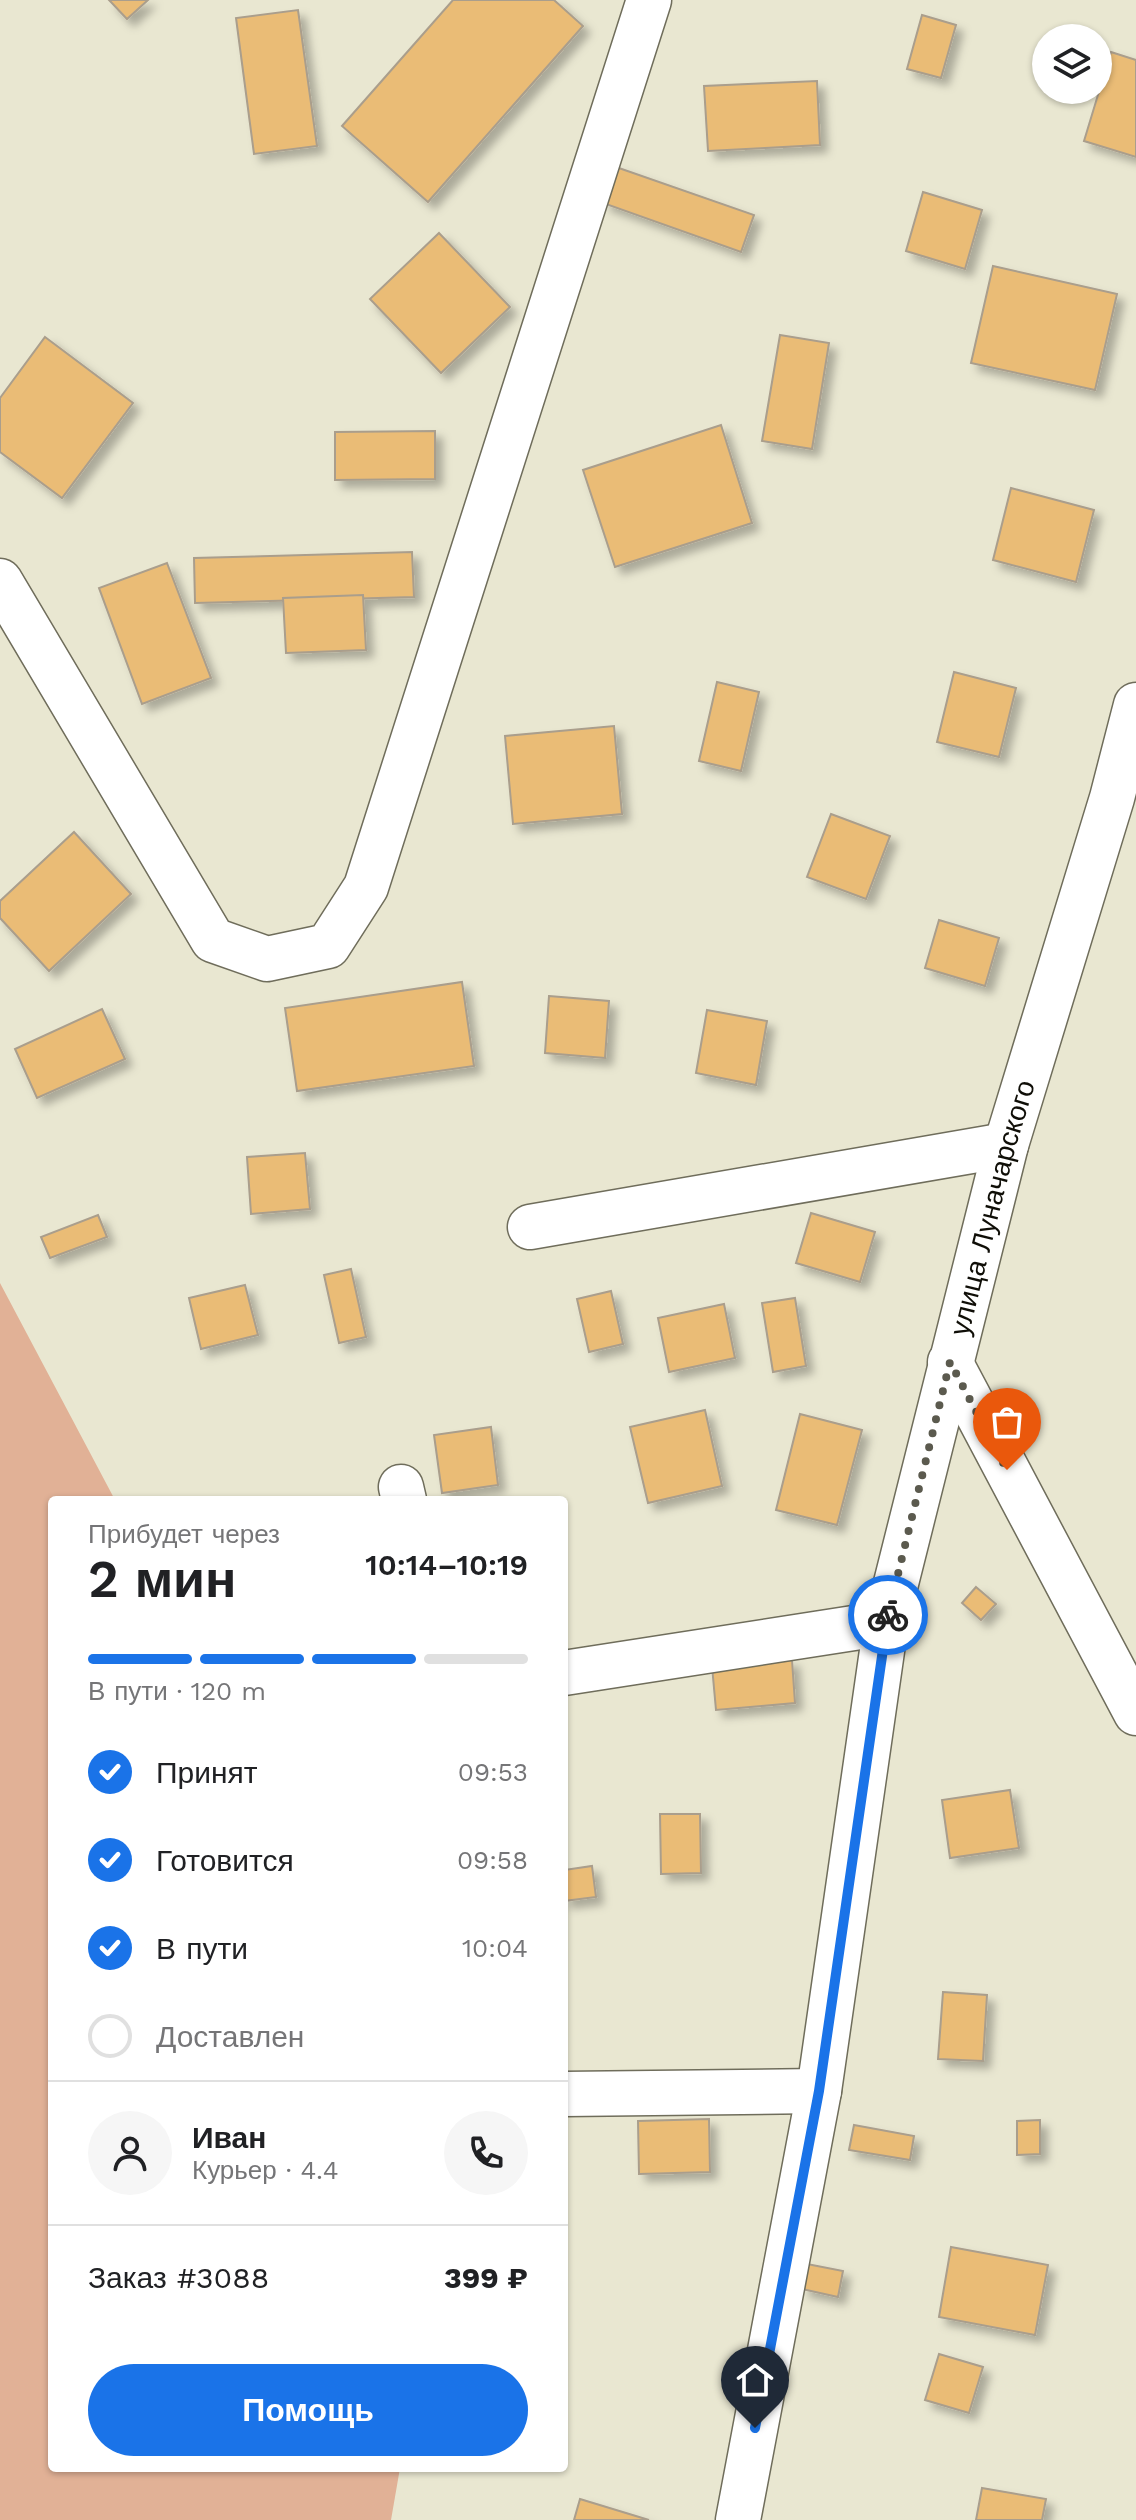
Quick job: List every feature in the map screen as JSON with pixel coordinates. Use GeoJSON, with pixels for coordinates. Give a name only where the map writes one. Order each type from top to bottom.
{"type":"FeatureCollection","features":[{"type":"Feature","properties":{"kind":"street"},"geometry":{"type":"LineString","coordinates":[[0,581],[213,940],[267,959],[328,946],[366,887],[649,0]]}},
{"type":"Feature","properties":{"kind":"street","name":"улица Луначарского"},"geometry":{"type":"LineString","coordinates":[[738,2520],[819,2091],[886,1623],[1006,1145],[1112,798],[1136,705]]}},
{"type":"Feature","properties":{"kind":"street"},"geometry":{"type":"LineString","coordinates":[[530,1227],[1006,1145]]}},
{"type":"Feature","properties":{"kind":"street"},"geometry":{"type":"LineString","coordinates":[[950,1362],[1136,1713]]}},
{"type":"Feature","properties":{"kind":"street"},"geometry":{"type":"LineString","coordinates":[[568,1672],[886,1623]]}},
{"type":"Feature","properties":{"kind":"street"},"geometry":{"type":"LineString","coordinates":[[568,2094],[819,2091]]}},
{"type":"Feature","properties":{"kind":"shaded area"},"geometry":{"type":"Polygon","coordinates":[[[0,1283],[113,1496],[48,1496],[48,2472],[399,2472],[391,2520],[0,2520],[0,1283]]]}},
{"type":"Feature","properties":{"kind":"building"},"geometry":{"type":"Polygon","coordinates":[[[109,0],[148,0],[127,19],[109,0]]]}},
{"type":"Feature","properties":{"kind":"building"},"geometry":{"type":"Polygon","coordinates":[[[453,0],[554,0],[583,26],[428,202],[342,126],[453,0]]]}},
{"type":"Feature","properties":{"kind":"building"},"geometry":{"type":"Polygon","coordinates":[[[298,10],[317,146],[254,154],[236,18],[298,10]]]}},
{"type":"Feature","properties":{"kind":"building"},"geometry":{"type":"Polygon","coordinates":[[[922,15],[956,25],[941,78],[907,69],[922,15]]]}},
{"type":"Feature","properties":{"kind":"building"},"geometry":{"type":"Polygon","coordinates":[[[1112,52],[1136,60],[1136,157],[1084,141],[1095,104],[1112,104],[1112,52]]]}},
{"type":"Feature","properties":{"kind":"building"},"geometry":{"type":"Polygon","coordinates":[[[817,81],[820,145],[708,151],[704,86],[817,81]]]}},
{"type":"Feature","properties":{"kind":"building"},"geometry":{"type":"Polygon","coordinates":[[[616,167],[754,215],[741,252],[603,203],[616,167]]]}},
{"type":"Feature","properties":{"kind":"building"},"geometry":{"type":"Polygon","coordinates":[[[923,192],[982,210],[965,269],[906,251],[923,192]]]}},
{"type":"Feature","properties":{"kind":"building"},"geometry":{"type":"Polygon","coordinates":[[[439,233],[510,307],[441,373],[370,299],[439,233]]]}},
{"type":"Feature","properties":{"kind":"building"},"geometry":{"type":"Polygon","coordinates":[[[993,266],[1117,294],[1095,390],[971,363],[993,266]]]}},
{"type":"Feature","properties":{"kind":"building"},"geometry":{"type":"Polygon","coordinates":[[[780,335],[829,343],[812,449],[762,441],[780,335]]]}},
{"type":"Feature","properties":{"kind":"building"},"geometry":{"type":"Polygon","coordinates":[[[45,337],[133,403],[62,498],[0,452],[0,398],[45,337]]]}},
{"type":"Feature","properties":{"kind":"building"},"geometry":{"type":"Polygon","coordinates":[[[721,425],[752,523],[615,567],[583,470],[721,425]]]}},
{"type":"Feature","properties":{"kind":"building"},"geometry":{"type":"Polygon","coordinates":[[[435,431],[435,479],[335,480],[335,432],[435,431]]]}},
{"type":"Feature","properties":{"kind":"building"},"geometry":{"type":"Polygon","coordinates":[[[1011,488],[1094,510],[1076,582],[993,560],[1011,488]]]}},
{"type":"Feature","properties":{"kind":"building"},"geometry":{"type":"Polygon","coordinates":[[[412,552],[414,597],[195,603],[194,558],[412,552]]]}},
{"type":"Feature","properties":{"kind":"building"},"geometry":{"type":"Polygon","coordinates":[[[167,563],[211,678],[142,704],[99,588],[167,563]]]}},
{"type":"Feature","properties":{"kind":"building"},"geometry":{"type":"Polygon","coordinates":[[[363,595],[366,650],[286,653],[283,598],[363,595]]]}},
{"type":"Feature","properties":{"kind":"building"},"geometry":{"type":"Polygon","coordinates":[[[954,672],[1016,688],[999,757],[937,742],[954,672]]]}},
{"type":"Feature","properties":{"kind":"building"},"geometry":{"type":"Polygon","coordinates":[[[717,682],[759,692],[741,771],[699,761],[717,682]]]}},
{"type":"Feature","properties":{"kind":"building"},"geometry":{"type":"Polygon","coordinates":[[[614,726],[622,814],[513,824],[505,736],[614,726]]]}},
{"type":"Feature","properties":{"kind":"building"},"geometry":{"type":"Polygon","coordinates":[[[831,814],[890,836],[866,899],[807,877],[831,814]]]}},
{"type":"Feature","properties":{"kind":"building"},"geometry":{"type":"Polygon","coordinates":[[[74,832],[131,894],[49,971],[0,918],[0,901],[74,832]]]}},
{"type":"Feature","properties":{"kind":"building"},"geometry":{"type":"Polygon","coordinates":[[[939,920],[999,938],[985,986],[925,968],[939,920]]]}},
{"type":"Feature","properties":{"kind":"building"},"geometry":{"type":"Polygon","coordinates":[[[462,982],[474,1066],[297,1091],[285,1008],[462,982]]]}},
{"type":"Feature","properties":{"kind":"building"},"geometry":{"type":"Polygon","coordinates":[[[549,996],[609,1001],[605,1058],[545,1053],[549,996]]]}},
{"type":"Feature","properties":{"kind":"building"},"geometry":{"type":"Polygon","coordinates":[[[102,1009],[125,1059],[37,1098],[15,1049],[102,1009]]]}},
{"type":"Feature","properties":{"kind":"building"},"geometry":{"type":"Polygon","coordinates":[[[707,1010],[767,1021],[756,1085],[696,1073],[707,1010]]]}},
{"type":"Feature","properties":{"kind":"building"},"geometry":{"type":"Polygon","coordinates":[[[305,1153],[310,1209],[251,1214],[247,1157],[305,1153]]]}},
{"type":"Feature","properties":{"kind":"building"},"geometry":{"type":"Polygon","coordinates":[[[811,1213],[875,1232],[860,1282],[796,1263],[811,1213]]]}},
{"type":"Feature","properties":{"kind":"building"},"geometry":{"type":"Polygon","coordinates":[[[98,1215],[107,1237],[50,1258],[41,1237],[98,1215]]]}},
{"type":"Feature","properties":{"kind":"building"},"geometry":{"type":"Polygon","coordinates":[[[351,1269],[366,1337],[339,1343],[324,1275],[351,1269]]]}},
{"type":"Feature","properties":{"kind":"building"},"geometry":{"type":"Polygon","coordinates":[[[245,1285],[258,1335],[201,1349],[189,1298],[245,1285]]]}},
{"type":"Feature","properties":{"kind":"building"},"geometry":{"type":"Polygon","coordinates":[[[611,1291],[623,1344],[589,1352],[577,1299],[611,1291]]]}},
{"type":"Feature","properties":{"kind":"building"},"geometry":{"type":"Polygon","coordinates":[[[795,1298],[806,1366],[773,1372],[762,1303],[795,1298]]]}},
{"type":"Feature","properties":{"kind":"building"},"geometry":{"type":"Polygon","coordinates":[[[724,1304],[735,1358],[669,1372],[658,1318],[724,1304]]]}},
{"type":"Feature","properties":{"kind":"building"},"geometry":{"type":"Polygon","coordinates":[[[705,1410],[722,1486],[648,1503],[630,1427],[705,1410]]]}},
{"type":"Feature","properties":{"kind":"building"},"geometry":{"type":"Polygon","coordinates":[[[800,1414],[862,1430],[837,1525],[776,1510],[800,1414]]]}},
{"type":"Feature","properties":{"kind":"building"},"geometry":{"type":"Polygon","coordinates":[[[491,1427],[498,1485],[442,1493],[434,1435],[491,1427]]]}},
{"type":"Feature","properties":{"kind":"building"},"geometry":{"type":"Polygon","coordinates":[[[976,1587],[996,1604],[981,1620],[962,1603],[976,1587]]]}},
{"type":"Feature","properties":{"kind":"building"},"geometry":{"type":"Polygon","coordinates":[[[792,1660],[795,1703],[716,1710],[712,1666],[792,1660]]]}},
{"type":"Feature","properties":{"kind":"building"},"geometry":{"type":"Polygon","coordinates":[[[1010,1790],[1019,1848],[950,1858],[942,1800],[1010,1790]]]}},
{"type":"Feature","properties":{"kind":"building"},"geometry":{"type":"Polygon","coordinates":[[[660,1814],[700,1814],[701,1873],[661,1874],[660,1814]]]}},
{"type":"Feature","properties":{"kind":"building"},"geometry":{"type":"Polygon","coordinates":[[[592,1866],[596,1897],[568,1900],[568,1869],[592,1866]]]}},
{"type":"Feature","properties":{"kind":"building"},"geometry":{"type":"Polygon","coordinates":[[[943,1992],[987,1995],[983,2061],[938,2059],[943,1992]]]}},
{"type":"Feature","properties":{"kind":"building"},"geometry":{"type":"Polygon","coordinates":[[[709,2119],[710,2172],[639,2174],[638,2121],[709,2119]]]}},
{"type":"Feature","properties":{"kind":"building"},"geometry":{"type":"Polygon","coordinates":[[[1040,2120],[1040,2154],[1017,2155],[1017,2121],[1040,2120]]]}},
{"type":"Feature","properties":{"kind":"building"},"geometry":{"type":"Polygon","coordinates":[[[854,2125],[914,2136],[910,2160],[849,2150],[854,2125]]]}},
{"type":"Feature","properties":{"kind":"building"},"geometry":{"type":"Polygon","coordinates":[[[951,2247],[1048,2265],[1035,2335],[939,2317],[951,2247]]]}},
{"type":"Feature","properties":{"kind":"building"},"geometry":{"type":"Polygon","coordinates":[[[807,2264],[843,2271],[838,2297],[802,2289],[807,2264]]]}},
{"type":"Feature","properties":{"kind":"building"},"geometry":{"type":"Polygon","coordinates":[[[939,2354],[983,2367],[969,2413],[925,2400],[939,2354]]]}},
{"type":"Feature","properties":{"kind":"building"},"geometry":{"type":"Polygon","coordinates":[[[982,2488],[1046,2499],[1042,2520],[976,2520],[982,2488]]]}},
{"type":"Feature","properties":{"kind":"building"},"geometry":{"type":"Polygon","coordinates":[[[580,2499],[649,2520],[574,2520],[580,2499]]]}},
{"type":"Feature","properties":{"kind":"way so far"},"geometry":{"type":"LineString","coordinates":[[888,1615],[950,1362],[1007,1470]]}},
{"type":"Feature","properties":{"kind":"route"},"geometry":{"type":"LineString","coordinates":[[755,2428],[819,2091],[888,1615]]}}]}
